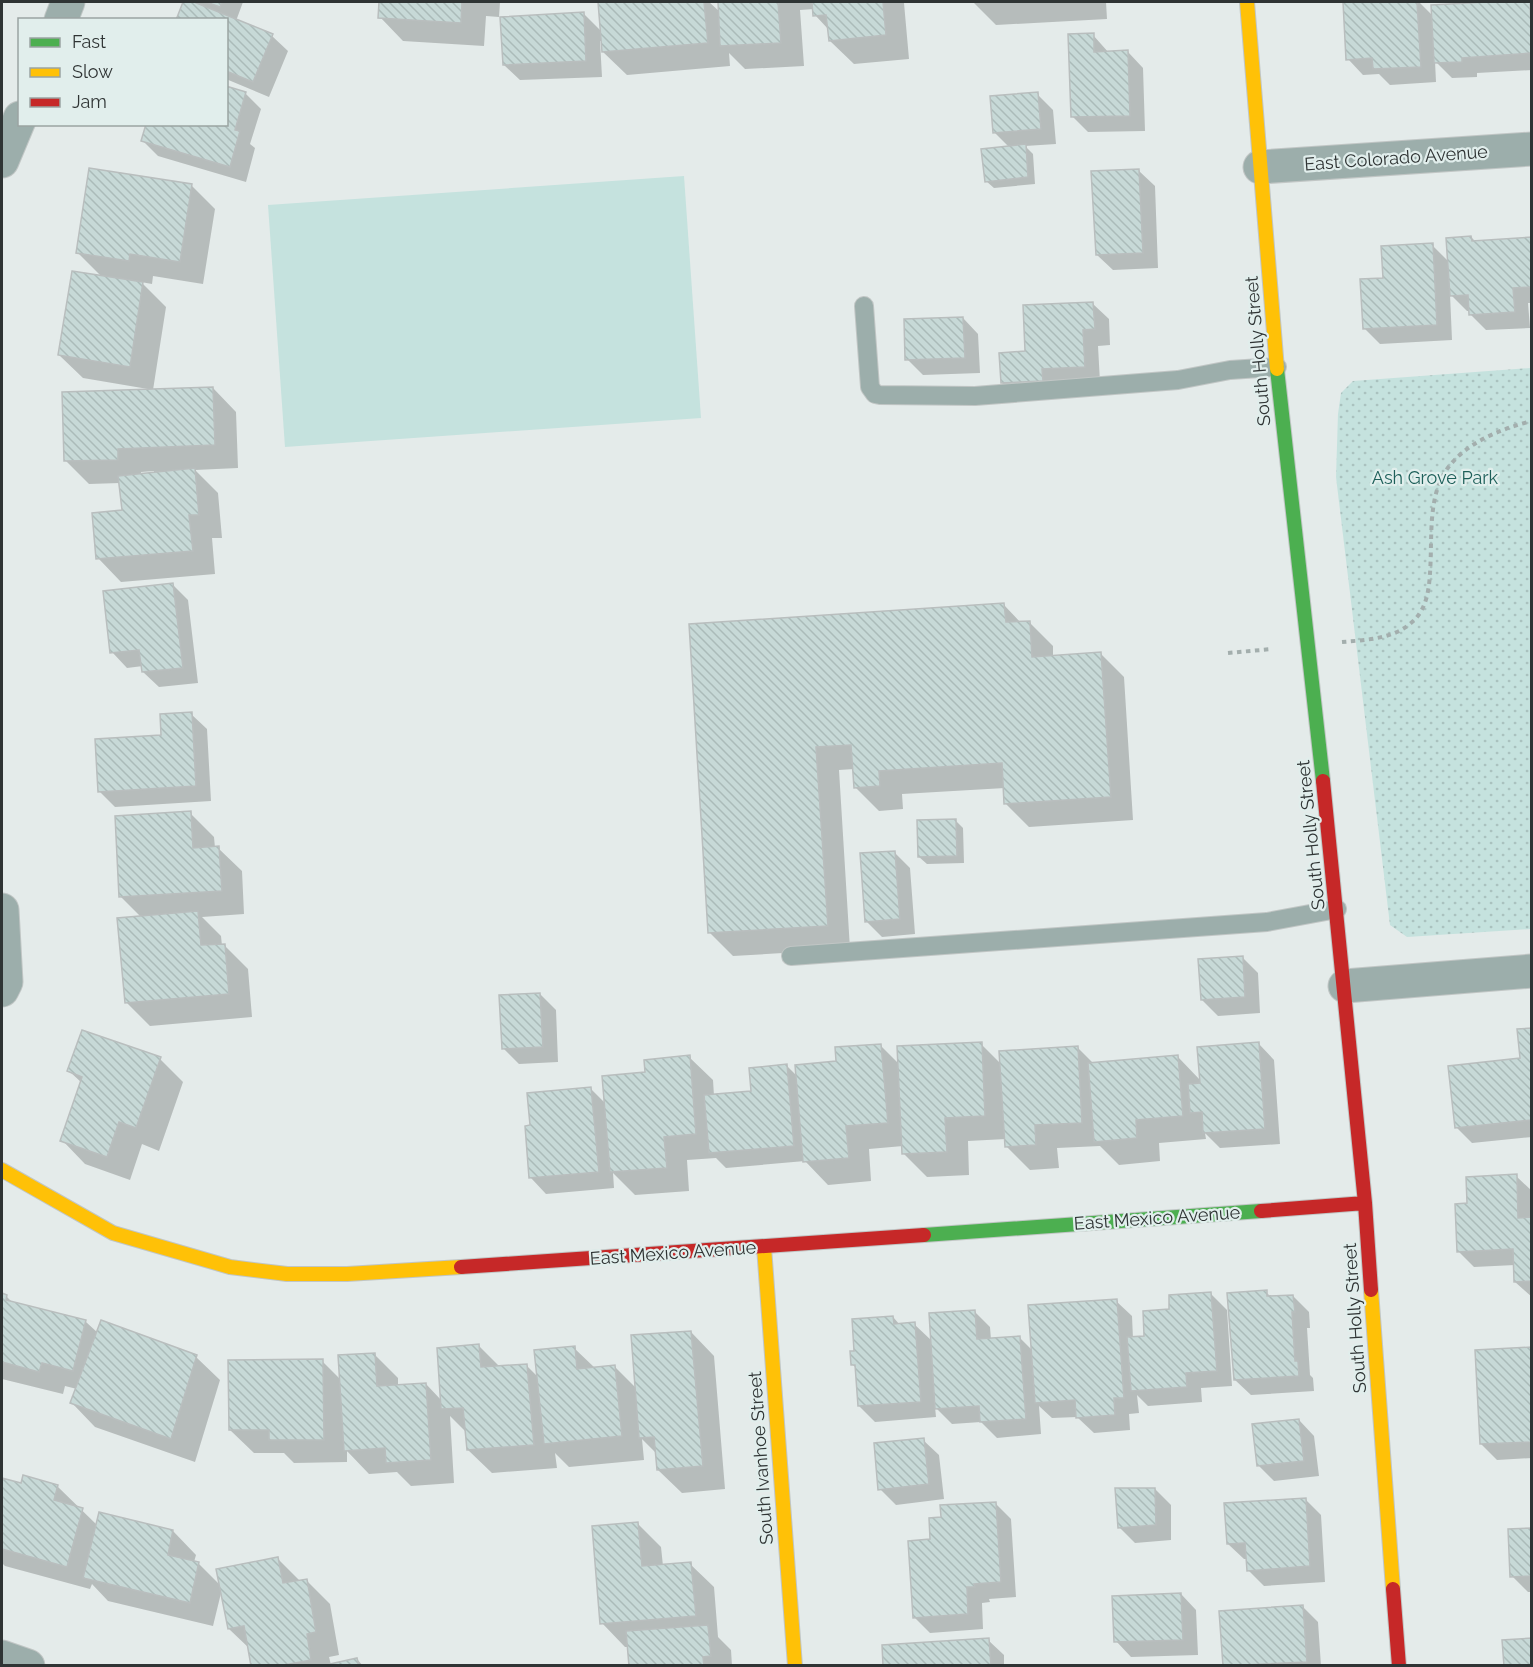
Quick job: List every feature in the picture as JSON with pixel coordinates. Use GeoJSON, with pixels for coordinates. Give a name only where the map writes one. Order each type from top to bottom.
{"type":"FeatureCollection","features":[{"type":"Feature","properties":{"kind":"street"},"geometry":{"type":"LineString","coordinates":[[62,18],[68,2]]}},
{"type":"Feature","properties":{"kind":"street","name":"South Holly Street"},"geometry":{"type":"LineString","coordinates":[[1248,2],[1277,367],[1337,909],[1365,1203],[1399,1665]]}},
{"type":"Feature","properties":{"kind":"street"},"geometry":{"type":"LineString","coordinates":[[2,161],[18,123]]}},
{"type":"Feature","properties":{"kind":"street","name":"East Colorado Avenue"},"geometry":{"type":"LineString","coordinates":[[1260,167],[1532,149]]}},
{"type":"Feature","properties":{"kind":"street"},"geometry":{"type":"LineString","coordinates":[[2,910],[6,982],[2,990]]}},
{"type":"Feature","properties":{"kind":"street"},"geometry":{"type":"LineString","coordinates":[[1345,986],[1532,971]]}},
{"type":"Feature","properties":{"kind":"street","name":"East Mexico Avenue"},"geometry":{"type":"LineString","coordinates":[[2,1170],[112,1233],[230,1267],[287,1274],[347,1275],[1365,1203]]}},
{"type":"Feature","properties":{"kind":"street","name":"South Ivanhoe Street"},"geometry":{"type":"LineString","coordinates":[[764,1247],[795,1665]]}},
{"type":"Feature","properties":{"kind":"street"},"geometry":{"type":"LineString","coordinates":[[2,1657],[28,1665]]}},
{"type":"Feature","properties":{"kind":"lane"},"geometry":{"type":"LineString","coordinates":[[864,306],[870,387],[875,394],[880,395],[975,396],[1178,380],[1230,370],[1277,367]]}},
{"type":"Feature","properties":{"kind":"lane"},"geometry":{"type":"LineString","coordinates":[[791,956],[1267,922],[1337,909]]}},
{"type":"Feature","properties":{"kind":"path"},"geometry":{"type":"LineString","coordinates":[[1228,653],[1375,638],[1396,633],[1412,623],[1425,606],[1438,485],[1451,465],[1468,448],[1507,427],[1532,421]]}},
{"type":"Feature","properties":{"kind":"green space"},"geometry":{"type":"Polygon","coordinates":[[[684,176],[701,418],[285,447],[268,205],[684,176]]]}},
{"type":"Feature","properties":{"kind":"green space","name":"Ash Grove Park"},"geometry":{"type":"Polygon","coordinates":[[[1531,368],[1531,929],[1407,937],[1390,925],[1336,477],[1341,393],[1353,381],[1531,368]]]}},
{"type":"Feature","properties":{"kind":"building"},"geometry":{"type":"Polygon","coordinates":[[[183,2],[194,2],[273,34],[253,82],[228,72],[228,18],[177,18],[183,2]]]}},
{"type":"Feature","properties":{"kind":"building"},"geometry":{"type":"Polygon","coordinates":[[[206,2],[222,2],[220,7],[206,2]]]}},
{"type":"Feature","properties":{"kind":"building"},"geometry":{"type":"Polygon","coordinates":[[[379,2],[462,2],[461,23],[378,18],[379,2]]]}},
{"type":"Feature","properties":{"kind":"building"},"geometry":{"type":"Polygon","coordinates":[[[598,2],[704,2],[708,43],[602,52],[598,2]]]}},
{"type":"Feature","properties":{"kind":"building"},"geometry":{"type":"Polygon","coordinates":[[[718,2],[778,2],[781,43],[720,46],[718,2]]]}},
{"type":"Feature","properties":{"kind":"building"},"geometry":{"type":"Polygon","coordinates":[[[812,2],[883,2],[886,35],[829,41],[826,15],[813,16],[812,2]]]}},
{"type":"Feature","properties":{"kind":"building"},"geometry":{"type":"Polygon","coordinates":[[[1343,2],[1417,2],[1421,67],[1373,69],[1372,58],[1346,60],[1343,2]]]}},
{"type":"Feature","properties":{"kind":"building"},"geometry":{"type":"Polygon","coordinates":[[[1530,2],[1532,53],[1462,58],[1462,62],[1434,63],[1431,5],[1530,2]]]}},
{"type":"Feature","properties":{"kind":"building"},"geometry":{"type":"Polygon","coordinates":[[[584,12],[586,61],[503,65],[500,17],[584,12]]]}},
{"type":"Feature","properties":{"kind":"building"},"geometry":{"type":"Polygon","coordinates":[[[1094,33],[1094,52],[1128,50],[1130,116],[1071,117],[1068,34],[1094,33]]]}},
{"type":"Feature","properties":{"kind":"building"},"geometry":{"type":"Polygon","coordinates":[[[228,87],[246,92],[235,130],[240,131],[230,167],[141,141],[145,126],[228,126],[228,87]]]}},
{"type":"Feature","properties":{"kind":"building"},"geometry":{"type":"Polygon","coordinates":[[[1038,92],[1041,129],[993,133],[990,96],[1038,92]]]}},
{"type":"Feature","properties":{"kind":"building"},"geometry":{"type":"Polygon","coordinates":[[[1026,144],[1028,177],[985,182],[981,149],[1026,144]]]}},
{"type":"Feature","properties":{"kind":"building"},"geometry":{"type":"Polygon","coordinates":[[[89,168],[192,184],[180,262],[130,254],[129,261],[76,253],[89,168]]]}},
{"type":"Feature","properties":{"kind":"building"},"geometry":{"type":"Polygon","coordinates":[[[1139,169],[1143,253],[1096,255],[1091,171],[1139,169]]]}},
{"type":"Feature","properties":{"kind":"building"},"geometry":{"type":"Polygon","coordinates":[[[1471,236],[1472,241],[1532,237],[1532,287],[1513,288],[1515,312],[1469,315],[1468,295],[1450,296],[1446,238],[1471,236]]]}},
{"type":"Feature","properties":{"kind":"building"},"geometry":{"type":"Polygon","coordinates":[[[1433,243],[1437,325],[1363,329],[1360,279],[1383,278],[1381,246],[1433,243]]]}},
{"type":"Feature","properties":{"kind":"building"},"geometry":{"type":"Polygon","coordinates":[[[72,271],[143,282],[130,367],[58,355],[72,271]]]}},
{"type":"Feature","properties":{"kind":"building"},"geometry":{"type":"Polygon","coordinates":[[[1093,302],[1095,329],[1083,330],[1085,367],[1042,369],[1043,381],[1001,383],[999,353],[1025,351],[1023,305],[1093,302]]]}},
{"type":"Feature","properties":{"kind":"building"},"geometry":{"type":"Polygon","coordinates":[[[963,317],[965,358],[905,360],[904,319],[963,317]]]}},
{"type":"Feature","properties":{"kind":"building"},"geometry":{"type":"Polygon","coordinates":[[[213,387],[215,445],[118,449],[118,460],[64,461],[62,392],[213,387]]]}},
{"type":"Feature","properties":{"kind":"building"},"geometry":{"type":"Polygon","coordinates":[[[195,468],[199,515],[189,515],[193,551],[96,559],[92,513],[122,510],[118,476],[195,468]]]}},
{"type":"Feature","properties":{"kind":"building"},"geometry":{"type":"Polygon","coordinates":[[[173,583],[183,668],[142,672],[139,650],[110,653],[103,591],[173,583]]]}},
{"type":"Feature","properties":{"kind":"building"},"geometry":{"type":"Polygon","coordinates":[[[1004,603],[1006,622],[1030,621],[1032,657],[1101,652],[1111,797],[1004,804],[1002,763],[879,771],[880,786],[854,788],[851,745],[816,747],[828,926],[708,933],[689,624],[1004,603]]]}},
{"type":"Feature","properties":{"kind":"building"},"geometry":{"type":"Polygon","coordinates":[[[192,712],[196,786],[98,792],[95,739],[161,735],[160,714],[192,712]]]}},
{"type":"Feature","properties":{"kind":"building"},"geometry":{"type":"Polygon","coordinates":[[[191,811],[193,848],[219,846],[222,891],[119,897],[115,816],[191,811]]]}},
{"type":"Feature","properties":{"kind":"building"},"geometry":{"type":"Polygon","coordinates":[[[956,819],[957,856],[918,857],[917,820],[956,819]]]}},
{"type":"Feature","properties":{"kind":"building"},"geometry":{"type":"Polygon","coordinates":[[[895,851],[900,919],[865,922],[860,853],[895,851]]]}},
{"type":"Feature","properties":{"kind":"building"},"geometry":{"type":"Polygon","coordinates":[[[198,911],[201,945],[225,944],[229,994],[125,1003],[117,918],[198,911]]]}},
{"type":"Feature","properties":{"kind":"building"},"geometry":{"type":"Polygon","coordinates":[[[1243,956],[1245,997],[1201,1000],[1198,959],[1243,956]]]}},
{"type":"Feature","properties":{"kind":"building"},"geometry":{"type":"Polygon","coordinates":[[[540,993],[543,1047],[502,1049],[499,995],[540,993]]]}},
{"type":"Feature","properties":{"kind":"building"},"geometry":{"type":"Polygon","coordinates":[[[1532,1028],[1532,1120],[1455,1128],[1448,1066],[1520,1058],[1517,1029],[1532,1028]]]}},
{"type":"Feature","properties":{"kind":"building"},"geometry":{"type":"Polygon","coordinates":[[[82,1030],[161,1057],[136,1128],[119,1122],[107,1157],[60,1141],[82,1077],[67,1071],[82,1030]]]}},
{"type":"Feature","properties":{"kind":"building"},"geometry":{"type":"Polygon","coordinates":[[[982,1042],[985,1116],[945,1118],[947,1152],[902,1154],[897,1046],[982,1042]]]}},
{"type":"Feature","properties":{"kind":"building"},"geometry":{"type":"Polygon","coordinates":[[[1259,1042],[1265,1129],[1203,1133],[1202,1112],[1190,1113],[1188,1084],[1200,1083],[1197,1047],[1259,1042]]]}},
{"type":"Feature","properties":{"kind":"building"},"geometry":{"type":"Polygon","coordinates":[[[881,1044],[888,1123],[846,1126],[849,1158],[803,1162],[795,1065],[836,1061],[835,1047],[881,1044]]]}},
{"type":"Feature","properties":{"kind":"building"},"geometry":{"type":"Polygon","coordinates":[[[1078,1046],[1082,1123],[1035,1125],[1036,1145],[1005,1147],[999,1051],[1078,1046]]]}},
{"type":"Feature","properties":{"kind":"building"},"geometry":{"type":"Polygon","coordinates":[[[690,1055],[696,1134],[664,1137],[667,1168],[610,1172],[602,1076],[645,1072],[644,1060],[690,1055]]]}},
{"type":"Feature","properties":{"kind":"building"},"geometry":{"type":"Polygon","coordinates":[[[1178,1055],[1183,1116],[1136,1120],[1137,1138],[1094,1142],[1088,1063],[1178,1055]]]}},
{"type":"Feature","properties":{"kind":"building"},"geometry":{"type":"Polygon","coordinates":[[[787,1064],[794,1146],[709,1153],[704,1095],[751,1091],[749,1068],[787,1064]]]}},
{"type":"Feature","properties":{"kind":"building"},"geometry":{"type":"Polygon","coordinates":[[[591,1087],[599,1172],[529,1178],[525,1126],[530,1125],[527,1093],[591,1087]]]}},
{"type":"Feature","properties":{"kind":"building"},"geometry":{"type":"Polygon","coordinates":[[[1517,1174],[1518,1218],[1532,1217],[1532,1281],[1514,1282],[1513,1249],[1457,1252],[1455,1204],[1467,1203],[1466,1177],[1517,1174]]]}},
{"type":"Feature","properties":{"kind":"building"},"geometry":{"type":"Polygon","coordinates":[[[1267,1290],[1267,1296],[1293,1295],[1295,1361],[1298,1361],[1299,1376],[1234,1380],[1227,1293],[1267,1290]]]}},
{"type":"Feature","properties":{"kind":"building"},"geometry":{"type":"Polygon","coordinates":[[[1211,1292],[1217,1371],[1186,1373],[1187,1387],[1131,1391],[1127,1337],[1144,1336],[1143,1311],[1169,1309],[1169,1295],[1211,1292]]]}},
{"type":"Feature","properties":{"kind":"building"},"geometry":{"type":"Polygon","coordinates":[[[2,1293],[7,1295],[6,1300],[86,1320],[73,1371],[42,1363],[39,1372],[2,1362],[2,1293]]]}},
{"type":"Feature","properties":{"kind":"building"},"geometry":{"type":"Polygon","coordinates":[[[1117,1299],[1124,1398],[1114,1398],[1115,1415],[1076,1418],[1075,1400],[1035,1403],[1028,1305],[1117,1299]]]}},
{"type":"Feature","properties":{"kind":"building"},"geometry":{"type":"Polygon","coordinates":[[[975,1310],[977,1339],[1020,1336],[1026,1419],[980,1422],[979,1406],[935,1409],[929,1313],[975,1310]]]}},
{"type":"Feature","properties":{"kind":"building"},"geometry":{"type":"Polygon","coordinates":[[[893,1316],[894,1324],[915,1322],[921,1402],[858,1406],[855,1365],[851,1365],[850,1351],[854,1351],[852,1319],[893,1316]]]}},
{"type":"Feature","properties":{"kind":"building"},"geometry":{"type":"Polygon","coordinates":[[[101,1320],[197,1355],[171,1439],[70,1403],[101,1320]]]}},
{"type":"Feature","properties":{"kind":"building"},"geometry":{"type":"Polygon","coordinates":[[[691,1331],[703,1466],[657,1470],[654,1437],[639,1438],[631,1335],[691,1331]]]}},
{"type":"Feature","properties":{"kind":"building"},"geometry":{"type":"Polygon","coordinates":[[[479,1344],[481,1367],[527,1364],[534,1445],[467,1450],[463,1408],[441,1409],[437,1348],[479,1344]]]}},
{"type":"Feature","properties":{"kind":"building"},"geometry":{"type":"Polygon","coordinates":[[[575,1346],[577,1369],[615,1365],[622,1436],[544,1444],[534,1350],[575,1346]]]}},
{"type":"Feature","properties":{"kind":"building"},"geometry":{"type":"Polygon","coordinates":[[[1532,1347],[1532,1442],[1480,1444],[1475,1350],[1532,1347]]]}},
{"type":"Feature","properties":{"kind":"building"},"geometry":{"type":"Polygon","coordinates":[[[375,1353],[377,1386],[426,1383],[431,1460],[386,1463],[385,1448],[344,1451],[338,1355],[375,1353]]]}},
{"type":"Feature","properties":{"kind":"building"},"geometry":{"type":"Polygon","coordinates":[[[323,1359],[324,1440],[269,1440],[269,1430],[229,1430],[228,1360],[323,1359]]]}},
{"type":"Feature","properties":{"kind":"building"},"geometry":{"type":"Polygon","coordinates":[[[1299,1419],[1304,1461],[1257,1466],[1252,1424],[1299,1419]]]}},
{"type":"Feature","properties":{"kind":"building"},"geometry":{"type":"Polygon","coordinates":[[[924,1438],[929,1484],[878,1490],[874,1443],[924,1438]]]}},
{"type":"Feature","properties":{"kind":"building"},"geometry":{"type":"Polygon","coordinates":[[[23,1475],[58,1485],[54,1500],[83,1508],[67,1567],[2,1549],[2,1478],[21,1483],[23,1475]]]}},
{"type":"Feature","properties":{"kind":"building"},"geometry":{"type":"Polygon","coordinates":[[[1115,1488],[1155,1488],[1156,1525],[1118,1528],[1115,1488]]]}},
{"type":"Feature","properties":{"kind":"building"},"geometry":{"type":"Polygon","coordinates":[[[1306,1498],[1310,1566],[1247,1571],[1245,1543],[1227,1544],[1224,1503],[1306,1498]]]}},
{"type":"Feature","properties":{"kind":"building"},"geometry":{"type":"Polygon","coordinates":[[[996,1502],[1001,1582],[974,1584],[975,1587],[967,1587],[968,1614],[913,1618],[908,1541],[930,1539],[929,1518],[941,1517],[940,1505],[996,1502]]]}},
{"type":"Feature","properties":{"kind":"building"},"geometry":{"type":"Polygon","coordinates":[[[99,1512],[173,1530],[168,1555],[199,1562],[190,1603],[83,1578],[99,1512]]]}},
{"type":"Feature","properties":{"kind":"building"},"geometry":{"type":"Polygon","coordinates":[[[638,1522],[642,1566],[691,1562],[696,1616],[600,1624],[592,1526],[638,1522]]]}},
{"type":"Feature","properties":{"kind":"building"},"geometry":{"type":"Polygon","coordinates":[[[1532,1528],[1532,1576],[1510,1577],[1508,1529],[1532,1528]]]}},
{"type":"Feature","properties":{"kind":"building"},"geometry":{"type":"Polygon","coordinates":[[[278,1557],[283,1583],[307,1579],[316,1632],[307,1634],[311,1660],[279,1666],[251,1666],[244,1626],[228,1629],[216,1569],[278,1557]]]}},
{"type":"Feature","properties":{"kind":"building"},"geometry":{"type":"Polygon","coordinates":[[[1181,1593],[1183,1640],[1114,1642],[1112,1596],[1181,1593]]]}},
{"type":"Feature","properties":{"kind":"building"},"geometry":{"type":"Polygon","coordinates":[[[1303,1605],[1307,1662],[1223,1666],[1219,1611],[1303,1605]]]}},
{"type":"Feature","properties":{"kind":"building"},"geometry":{"type":"Polygon","coordinates":[[[708,1625],[711,1656],[703,1657],[704,1666],[629,1666],[626,1631],[708,1625]]]}},
{"type":"Feature","properties":{"kind":"building"},"geometry":{"type":"Polygon","coordinates":[[[989,1638],[991,1666],[883,1666],[882,1645],[989,1638]]]}},
{"type":"Feature","properties":{"kind":"building"},"geometry":{"type":"Polygon","coordinates":[[[1532,1638],[1532,1666],[1504,1666],[1502,1640],[1532,1638]]]}},
{"type":"Feature","properties":{"kind":"building"},"geometry":{"type":"Polygon","coordinates":[[[357,1658],[359,1666],[321,1666],[357,1658]]]}},
{"type":"Feature","properties":{"kind":"traffic: fast"},"geometry":{"type":"LineString","coordinates":[[1277,369],[1323,781]]}},
{"type":"Feature","properties":{"kind":"traffic: fast"},"geometry":{"type":"LineString","coordinates":[[924,1235],[1261,1211]]}},
{"type":"Feature","properties":{"kind":"traffic: slow"},"geometry":{"type":"LineString","coordinates":[[1247,2],[1277,369]]}},
{"type":"Feature","properties":{"kind":"traffic: slow"},"geometry":{"type":"LineString","coordinates":[[2,1170],[113,1233],[230,1267],[287,1274],[347,1274],[461,1267]]}},
{"type":"Feature","properties":{"kind":"traffic: slow"},"geometry":{"type":"LineString","coordinates":[[764,1247],[795,1666]]}},
{"type":"Feature","properties":{"kind":"traffic: slow"},"geometry":{"type":"LineString","coordinates":[[1371,1290],[1393,1589]]}},
{"type":"Feature","properties":{"kind":"traffic: jam"},"geometry":{"type":"LineString","coordinates":[[1323,781],[1365,1203],[1371,1290]]}},
{"type":"Feature","properties":{"kind":"traffic: jam"},"geometry":{"type":"LineString","coordinates":[[1261,1211],[1365,1203]]}},
{"type":"Feature","properties":{"kind":"traffic: jam"},"geometry":{"type":"LineString","coordinates":[[461,1267],[924,1235]]}},
{"type":"Feature","properties":{"kind":"traffic: jam"},"geometry":{"type":"LineString","coordinates":[[1393,1589],[1399,1666]]}}]}
